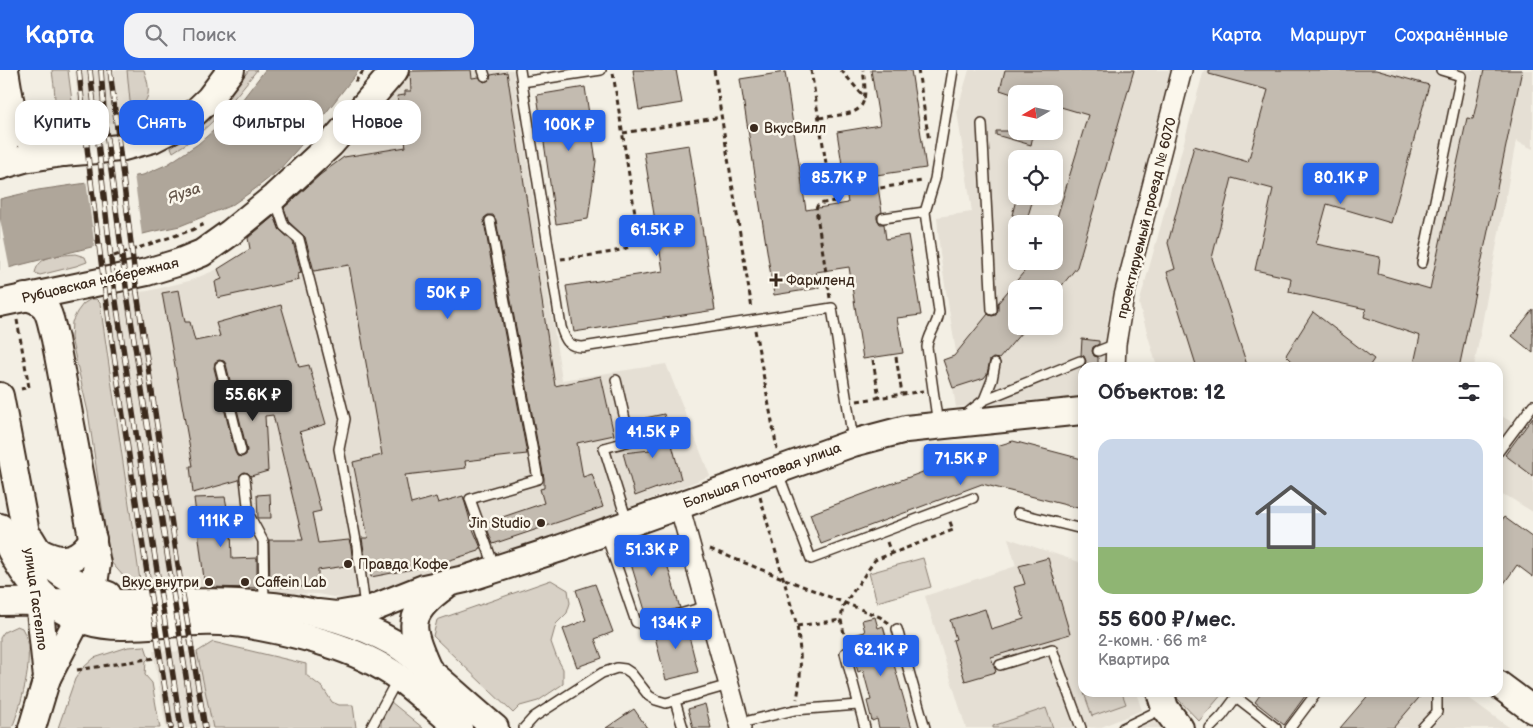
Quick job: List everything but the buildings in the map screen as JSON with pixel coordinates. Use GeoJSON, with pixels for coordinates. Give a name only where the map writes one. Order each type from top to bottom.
{"type":"FeatureCollection","features":[{"type":"Feature","properties":{"kind":"main road"},"geometry":{"type":"LineString","coordinates":[[5,70],[12,106],[20,126],[29,138],[40,145],[63,153]]}},
{"type":"Feature","properties":{"kind":"main road"},"geometry":{"type":"LineString","coordinates":[[0,166],[24,159],[63,153],[120,148],[153,139],[184,123],[209,99],[231,70]]}},
{"type":"Feature","properties":{"kind":"main road","name":"Рубцовская набережная"},"geometry":{"type":"LineString","coordinates":[[14,307],[91,283],[147,272],[202,253],[274,197],[331,144],[394,70]]}},
{"type":"Feature","properties":{"kind":"main road"},"geometry":{"type":"LineString","coordinates":[[0,153],[4,148],[11,128],[12,106]]}},
{"type":"Feature","properties":{"kind":"main road"},"geometry":{"type":"LineString","coordinates":[[55,339],[57,311],[61,304],[71,292],[91,283]]}},
{"type":"Feature","properties":{"kind":"main road"},"geometry":{"type":"LineString","coordinates":[[14,307],[36,299],[42,303],[48,312],[55,339],[95,552],[103,576],[124,596],[138,603]]}},
{"type":"Feature","properties":{"kind":"main road"},"geometry":{"type":"LineString","coordinates":[[11,392],[12,524],[32,541],[50,565],[62,576],[78,584],[85,603],[102,625],[124,626],[222,622],[247,624],[310,638],[375,664],[399,678],[459,728]]}},
{"type":"Feature","properties":{"kind":"main road","name":"Большая Почтовая улица"},"geometry":{"type":"LineString","coordinates":[[310,638],[336,639],[356,636],[367,620],[452,582],[616,528],[853,443],[906,429],[1078,411]]}},
{"type":"Feature","properties":{"kind":"main road","name":"улица Гастелло"},"geometry":{"type":"LineString","coordinates":[[12,524],[42,597],[47,678],[32,728]]}},
{"type":"Feature","properties":{"kind":"main road"},"geometry":{"type":"LineString","coordinates":[[40,552],[52,558],[64,560],[76,557],[86,550],[95,552]]}},
{"type":"Feature","properties":{"kind":"main road"},"geometry":{"type":"LineString","coordinates":[[47,678],[85,603],[95,552]]}},
{"type":"Feature","properties":{"kind":"main road"},"geometry":{"type":"LineString","coordinates":[[428,670],[417,644],[414,622],[419,610],[426,601],[452,582]]}},
{"type":"Feature","properties":{"kind":"main road"},"geometry":{"type":"LineString","coordinates":[[0,620],[5,615],[42,597]]}},
{"type":"Feature","properties":{"kind":"main road"},"geometry":{"type":"LineString","coordinates":[[0,602],[42,597],[85,603],[226,601],[264,604],[367,620],[411,654],[495,728]]}},
{"type":"Feature","properties":{"kind":"main road","name":"улица Гастелло"},"geometry":{"type":"LineString","coordinates":[[47,678],[84,644],[100,634],[124,626]]}},
{"type":"Feature","properties":{"kind":"main road"},"geometry":{"type":"LineString","coordinates":[[1503,688],[1533,710]]}},
{"type":"Feature","properties":{"kind":"street","name":"проектируемый проезд № 6070"},"geometry":{"type":"LineString","coordinates":[[1115,362],[1116,344],[1124,296],[1182,70]]}},
{"type":"Feature","properties":{"kind":"street"},"geometry":{"type":"LineString","coordinates":[[679,506],[741,726]]}},
{"type":"Feature","properties":{"kind":"lane"},"geometry":{"type":"LineString","coordinates":[[520,70],[560,327],[565,340],[575,347],[832,308],[853,443]]}},
{"type":"Feature","properties":{"kind":"lane"},"geometry":{"type":"LineString","coordinates":[[522,82],[601,70]]}},
{"type":"Feature","properties":{"kind":"lane"},"geometry":{"type":"LineString","coordinates":[[953,70],[934,179],[925,212],[939,312],[937,323],[928,340],[927,347],[933,389],[946,424],[984,400],[1080,361]]}},
{"type":"Feature","properties":{"kind":"lane"},"geometry":{"type":"LineString","coordinates":[[1422,262],[1461,76],[1441,70]]}},
{"type":"Feature","properties":{"kind":"lane"},"geometry":{"type":"LineString","coordinates":[[982,124],[992,310]]}},
{"type":"Feature","properties":{"kind":"lane"},"geometry":{"type":"LineString","coordinates":[[274,197],[284,226],[299,239],[345,419],[339,449],[357,546],[367,620]]}},
{"type":"Feature","properties":{"kind":"lane"},"geometry":{"type":"LineString","coordinates":[[883,218],[925,212]]}},
{"type":"Feature","properties":{"kind":"lane"},"geometry":{"type":"LineString","coordinates":[[490,221],[538,479],[470,499],[495,569]]}},
{"type":"Feature","properties":{"kind":"lane"},"geometry":{"type":"LineString","coordinates":[[1098,351],[1116,344]]}},
{"type":"Feature","properties":{"kind":"lane"},"geometry":{"type":"LineString","coordinates":[[984,400],[992,380],[995,364]]}},
{"type":"Feature","properties":{"kind":"lane"},"geometry":{"type":"LineString","coordinates":[[220,366],[240,451]]}},
{"type":"Feature","properties":{"kind":"lane"},"geometry":{"type":"LineString","coordinates":[[616,380],[630,441],[604,448],[616,528],[636,622],[643,625],[707,606]]}},
{"type":"Feature","properties":{"kind":"lane"},"geometry":{"type":"LineString","coordinates":[[1503,445],[1533,405]]}},
{"type":"Feature","properties":{"kind":"lane"},"geometry":{"type":"LineString","coordinates":[[779,470],[810,559],[973,498]]}},
{"type":"Feature","properties":{"kind":"lane"},"geometry":{"type":"LineString","coordinates":[[244,478],[249,515],[262,541],[264,604]]}},
{"type":"Feature","properties":{"kind":"lane"},"geometry":{"type":"LineString","coordinates":[[1018,513],[1078,528]]}},
{"type":"Feature","properties":{"kind":"lane"},"geometry":{"type":"LineString","coordinates":[[897,629],[926,728]]}},
{"type":"Feature","properties":{"kind":"lane"},"geometry":{"type":"LineString","coordinates":[[1000,665],[1052,649],[1081,728]]}},
{"type":"Feature","properties":{"kind":"lane"},"geometry":{"type":"LineString","coordinates":[[845,653],[865,728]]}},
{"type":"Feature","properties":{"kind":"lane"},"geometry":{"type":"LineString","coordinates":[[524,728],[534,717],[602,673],[617,668],[625,669],[631,673],[649,696],[666,703],[729,685]]}},
{"type":"Feature","properties":{"kind":"lane"},"geometry":{"type":"LineString","coordinates":[[371,728],[399,678]]}},
{"type":"Feature","properties":{"kind":"lane"},"geometry":{"type":"LineString","coordinates":[[1210,728],[1236,697]]}},
{"type":"Feature","properties":{"kind":"lane"},"geometry":{"type":"LineString","coordinates":[[1240,697],[1276,728]]}},
{"type":"Feature","properties":{"kind":"lane"},"geometry":{"type":"LineString","coordinates":[[1290,728],[1313,697]]}},
{"type":"Feature","properties":{"kind":"lane"},"geometry":{"type":"LineString","coordinates":[[1422,728],[1436,712],[1437,697]]}},
{"type":"Feature","properties":{"kind":"lane"},"geometry":{"type":"LineString","coordinates":[[675,701],[683,728]]}},
{"type":"Feature","properties":{"kind":"lane"},"geometry":{"type":"LineString","coordinates":[[741,726],[794,710],[858,705]]}},
{"type":"Feature","properties":{"kind":"lane"},"geometry":{"type":"LineString","coordinates":[[1124,728],[1168,710]]}},
{"type":"Feature","properties":{"kind":"path"},"geometry":{"type":"LineString","coordinates":[[550,261],[622,250],[632,246],[636,240],[637,226],[613,70]]}},
{"type":"Feature","properties":{"kind":"path"},"geometry":{"type":"LineString","coordinates":[[714,70],[779,470]]}},
{"type":"Feature","properties":{"kind":"path"},"geometry":{"type":"LineString","coordinates":[[811,70],[829,182],[832,190],[844,194],[934,179]]}},
{"type":"Feature","properties":{"kind":"path"},"geometry":{"type":"LineString","coordinates":[[841,70],[865,98]]}},
{"type":"Feature","properties":{"kind":"path"},"geometry":{"type":"LineString","coordinates":[[819,118],[854,113],[859,109],[865,98],[866,88],[863,70]]}},
{"type":"Feature","properties":{"kind":"path"},"geometry":{"type":"LineString","coordinates":[[918,70],[929,143]]}},
{"type":"Feature","properties":{"kind":"path"},"geometry":{"type":"LineString","coordinates":[[623,133],[722,118]]}},
{"type":"Feature","properties":{"kind":"path"},"geometry":{"type":"LineString","coordinates":[[832,308],[816,209],[818,204],[835,201],[838,197],[837,193]]}},
{"type":"Feature","properties":{"kind":"path"},"geometry":{"type":"LineString","coordinates":[[11,392],[29,387],[14,307]]}},
{"type":"Feature","properties":{"kind":"path"},"geometry":{"type":"LineString","coordinates":[[896,357],[902,394]]}},
{"type":"Feature","properties":{"kind":"path"},"geometry":{"type":"LineString","coordinates":[[873,360],[879,398]]}},
{"type":"Feature","properties":{"kind":"path"},"geometry":{"type":"LineString","coordinates":[[847,402],[933,389]]}},
{"type":"Feature","properties":{"kind":"path"},"geometry":{"type":"LineString","coordinates":[[760,496],[797,626],[801,678],[794,710]]}},
{"type":"Feature","properties":{"kind":"path"},"geometry":{"type":"LineString","coordinates":[[846,642],[841,613],[845,603],[875,560],[953,530],[950,524]]}},
{"type":"Feature","properties":{"kind":"path"},"geometry":{"type":"LineString","coordinates":[[888,546],[891,554]]}},
{"type":"Feature","properties":{"kind":"path"},"geometry":{"type":"LineString","coordinates":[[710,549],[880,617],[897,629]]}},
{"type":"Feature","properties":{"kind":"path"},"geometry":{"type":"LineString","coordinates":[[797,626],[841,620]]}},
{"type":"Feature","properties":{"kind":"path"},"geometry":{"type":"LineString","coordinates":[[77,670],[154,658]]}},
{"type":"Feature","properties":{"kind":"shaded area"},"geometry":{"type":"Polygon","coordinates":[[[52,70],[68,70],[72,100],[55,100],[52,70]]]}},
{"type":"Feature","properties":{"kind":"shaded area"},"geometry":{"type":"Polygon","coordinates":[[[75,70],[144,70],[147,100],[119,100],[119,122],[109,123],[109,100],[78,100],[75,70]]]}},
{"type":"Feature","properties":{"kind":"shaded area"},"geometry":{"type":"Polygon","coordinates":[[[127,70],[144,70],[148,87],[147,97],[146,100],[130,100],[127,70]]]}},
{"type":"Feature","properties":{"kind":"shaded area"},"geometry":{"type":"Polygon","coordinates":[[[249,70],[257,70],[232,100],[225,100],[249,70]]]}},
{"type":"Feature","properties":{"kind":"shaded area"},"geometry":{"type":"Polygon","coordinates":[[[409,70],[513,70],[562,380],[666,364],[710,476],[487,562],[364,599],[343,599],[318,594],[196,594],[193,578],[141,576],[101,297],[148,291],[189,281],[218,269],[250,249],[246,228],[342,156],[351,145],[421,145],[421,100],[386,100],[409,70]]]}},
{"type":"Feature","properties":{"kind":"shaded area"},"geometry":{"type":"Polygon","coordinates":[[[969,70],[1171,70],[1108,318],[1105,362],[1078,362],[1078,396],[956,407],[953,388],[943,360],[954,356],[956,352],[940,254],[937,217],[972,212],[957,111],[969,70]]]}},
{"type":"Feature","properties":{"kind":"shaded area"},"geometry":{"type":"Polygon","coordinates":[[[1204,70],[1533,70],[1533,149],[1516,141],[1475,362],[1156,362],[1139,304],[1204,70]]]}},
{"type":"Feature","properties":{"kind":"shaded area"},"geometry":{"type":"Polygon","coordinates":[[[214,114],[214,120],[204,129],[204,124],[214,114]]]}},
{"type":"Feature","properties":{"kind":"shaded area"},"geometry":{"type":"Polygon","coordinates":[[[174,145],[184,145],[173,152],[171,147],[174,145]]]}},
{"type":"Feature","properties":{"kind":"shaded area"},"geometry":{"type":"Polygon","coordinates":[[[75,254],[85,257],[87,262],[40,275],[35,273],[37,267],[45,259],[75,254]]]}},
{"type":"Feature","properties":{"kind":"shaded area"},"geometry":{"type":"Polygon","coordinates":[[[91,299],[96,299],[100,303],[141,587],[138,590],[132,586],[110,561],[88,412],[71,338],[72,322],[77,312],[83,304],[91,299]]]}},
{"type":"Feature","properties":{"kind":"shaded area"},"geometry":{"type":"Polygon","coordinates":[[[1533,399],[1533,512],[1507,496],[1503,496],[1503,417],[1515,424],[1533,399]]]}},
{"type":"Feature","properties":{"kind":"shaded area"},"geometry":{"type":"Polygon","coordinates":[[[1008,538],[1078,562],[1078,697],[1137,697],[1142,710],[1099,728],[966,728],[925,596],[1016,566],[1008,538]]]}},
{"type":"Feature","properties":{"kind":"shaded area"},"geometry":{"type":"Polygon","coordinates":[[[923,558],[931,587],[877,602],[869,573],[923,558]]]}},
{"type":"Feature","properties":{"kind":"shaded area"},"geometry":{"type":"Polygon","coordinates":[[[551,580],[568,590],[570,603],[567,613],[556,624],[551,642],[563,669],[563,684],[538,701],[520,706],[513,713],[433,636],[437,620],[551,580]]]}},
{"type":"Feature","properties":{"kind":"shaded area"},"geometry":{"type":"Polygon","coordinates":[[[17,626],[22,628],[28,651],[24,692],[12,728],[0,728],[0,638],[4,632],[17,626]]]}},
{"type":"Feature","properties":{"kind":"shaded area"},"geometry":{"type":"Polygon","coordinates":[[[213,642],[306,664],[306,675],[323,688],[332,702],[339,705],[353,705],[356,728],[213,728],[197,652],[213,642]]]}},
{"type":"Feature","properties":{"kind":"shaded area"},"geometry":{"type":"Polygon","coordinates":[[[145,646],[149,658],[146,661],[145,675],[152,683],[160,728],[58,728],[75,679],[83,668],[94,658],[128,647],[145,646]]]}},
{"type":"Feature","properties":{"kind":"shaded area"},"geometry":{"type":"Polygon","coordinates":[[[153,651],[197,652],[213,728],[166,728],[153,651]]]}},
{"type":"Feature","properties":{"kind":"shaded area"},"geometry":{"type":"Polygon","coordinates":[[[1085,697],[1123,697],[1126,704],[1092,716],[1085,697]]]}},
{"type":"Feature","properties":{"kind":"shaded area"},"geometry":{"type":"Polygon","coordinates":[[[1178,697],[1220,697],[1199,721],[1178,697]]]}},
{"type":"Feature","properties":{"kind":"shaded area"},"geometry":{"type":"Polygon","coordinates":[[[1367,697],[1467,697],[1510,728],[1340,728],[1367,697]]]}},
{"type":"Feature","properties":{"kind":"shaded area"},"geometry":{"type":"Polygon","coordinates":[[[391,702],[423,728],[381,728],[381,722],[391,702]]]}},
{"type":"Feature","properties":{"kind":"shaded area"},"geometry":{"type":"Polygon","coordinates":[[[1046,708],[1053,728],[993,728],[993,726],[1046,708]]]}},
{"type":"Feature","properties":{"kind":"shaded area"},"geometry":{"type":"Polygon","coordinates":[[[1159,718],[1168,728],[1138,728],[1159,718]]]}},
{"type":"Feature","properties":{"kind":"water"},"geometry":{"type":"Polygon","coordinates":[[[265,70],[359,70],[336,100],[333,100],[333,104],[323,117],[323,100],[242,100],[265,70]]]}},
{"type":"Feature","properties":{"kind":"water","name":"Яуза"},"geometry":{"type":"Polygon","coordinates":[[[214,130],[214,145],[301,145],[279,170],[232,205],[180,226],[0,270],[0,199],[38,190],[143,175],[168,164],[196,145],[204,145],[204,139],[214,130]]]}},
{"type":"Feature","properties":{"kind":"pier"},"geometry":{"type":"Polygon","coordinates":[[[134,174],[142,236],[95,248],[86,180],[134,174]]]}},
{"type":"Feature","properties":{"kind":"pier"},"geometry":{"type":"Polygon","coordinates":[[[0,219],[10,270],[0,273],[0,219]]]}},
{"type":"Feature","properties":{"kind":"railway"},"geometry":{"type":"LineString","coordinates":[[79,70],[109,317],[171,728]]}},
{"type":"Feature","properties":{"kind":"railway"},"geometry":{"type":"LineString","coordinates":[[90,70],[115,295],[181,728]]}},
{"type":"Feature","properties":{"kind":"railway"},"geometry":{"type":"LineString","coordinates":[[101,70],[105,124],[127,294],[194,728]]}},
{"type":"Feature","properties":{"kind":"railway"},"geometry":{"type":"LineString","coordinates":[[110,70],[137,293],[180,578],[205,728]]}},
{"type":"Feature","properties":{"kind":"place","name":"ВкусВилл"},"geometry":{"type":"Point","coordinates":[754,128]}},
{"type":"Feature","properties":{"kind":"place","name":"Фармленд"},"geometry":{"type":"Point","coordinates":[776,280]}},
{"type":"Feature","properties":{"kind":"place","name":"Jin Studio"},"geometry":{"type":"Point","coordinates":[541,523]}},
{"type":"Feature","properties":{"kind":"place","name":"Правда Кофе"},"geometry":{"type":"Point","coordinates":[348,564]}},
{"type":"Feature","properties":{"kind":"place","name":"Вкус внутри"},"geometry":{"type":"Point","coordinates":[209,582]}},
{"type":"Feature","properties":{"kind":"place","name":"Caffein Lab"},"geometry":{"type":"Point","coordinates":[245,582]}}]}
